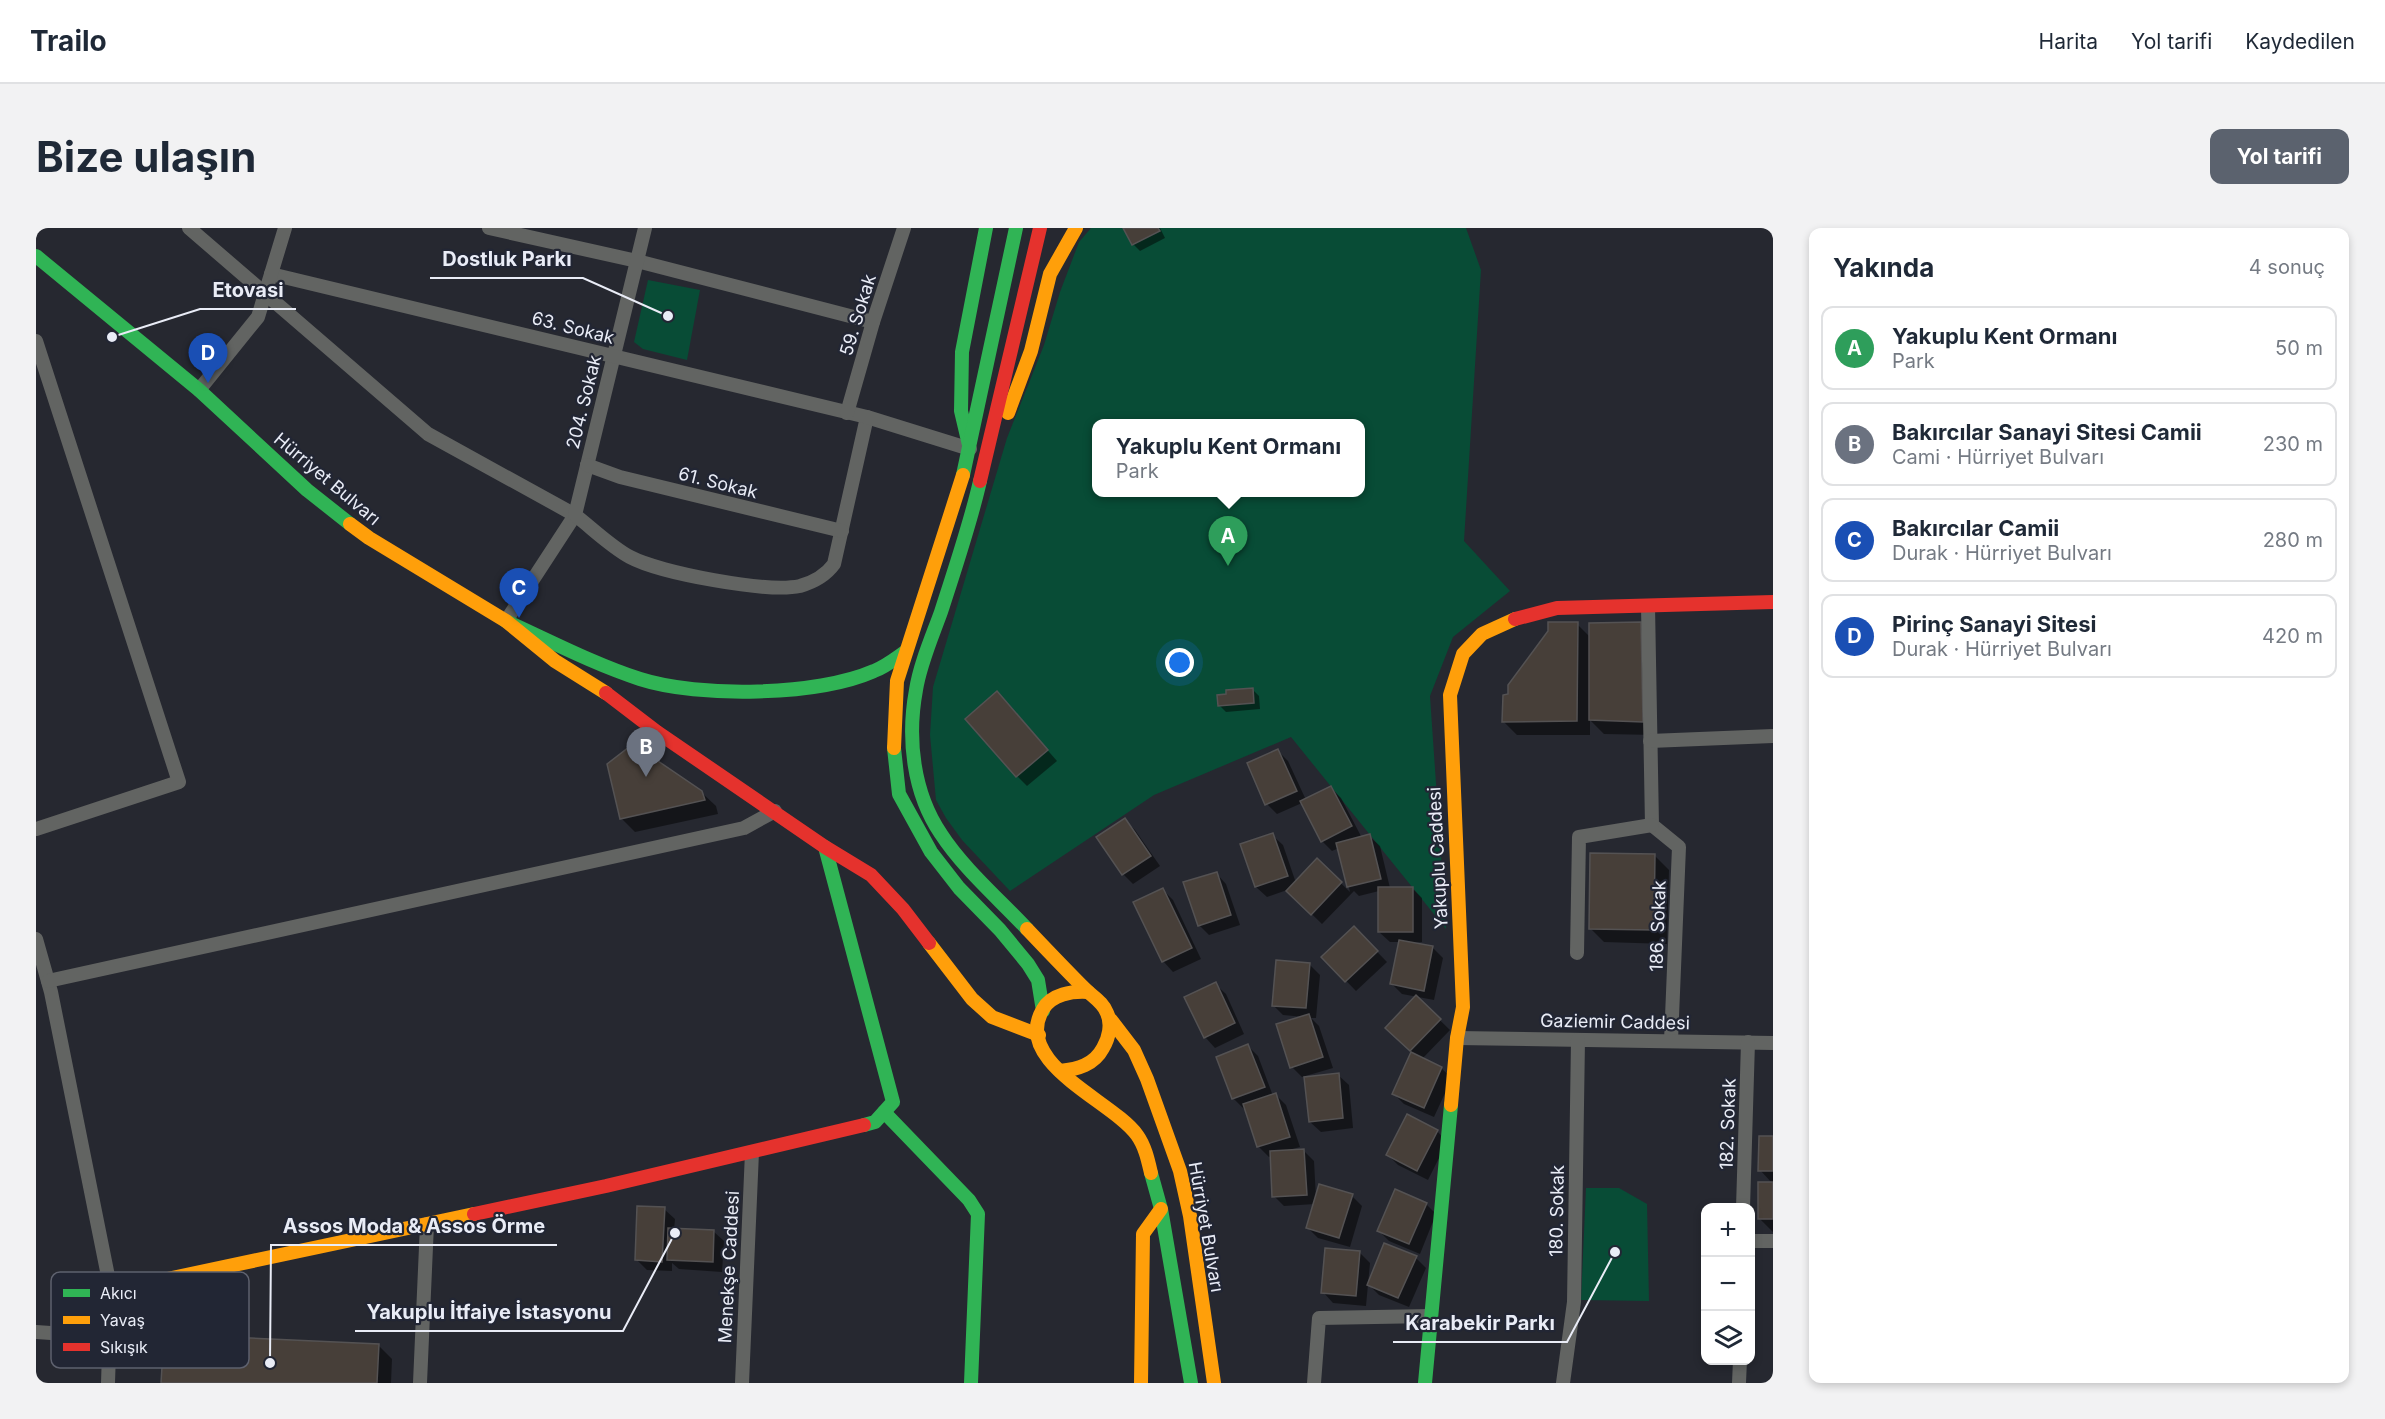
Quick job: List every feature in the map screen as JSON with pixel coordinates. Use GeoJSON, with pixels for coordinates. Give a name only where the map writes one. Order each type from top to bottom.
{"type":"FeatureCollection","features":[{"type":"Feature","properties":{"kind":"main road"},"geometry":{"type":"LineString","coordinates":[[970,449],[961,411],[962,352],[986,228]]}},
{"type":"Feature","properties":{"kind":"main road"},"geometry":{"type":"LineString","coordinates":[[1016,228],[970,449],[953,511],[897,681],[894,711],[894,762],[899,794],[931,852],[1028,964],[1038,980],[1043,1011]]}},
{"type":"Feature","properties":{"kind":"main road"},"geometry":{"type":"LineString","coordinates":[[1040,228],[984,469],[972,515],[916,688],[912,721],[913,760],[926,807],[942,835],[975,875],[1088,992],[1098,997],[1109,1011],[1111,1020],[1104,1048],[1098,1058],[1078,1070],[1060,1071]]}},
{"type":"Feature","properties":{"kind":"main road"},"geometry":{"type":"LineString","coordinates":[[984,469],[1025,368],[1050,274],[1076,228]]}},
{"type":"Feature","properties":{"kind":"main road","name":"Hürriyet Bulvarı"},"geometry":{"type":"LineString","coordinates":[[36,256],[199,390],[307,490],[369,538],[506,621],[555,661],[616,700],[657,732],[825,847],[871,875],[903,909],[972,999],[992,1017],[1039,1035]]}},
{"type":"Feature","properties":{"kind":"main road","name":"Yakuplu Caddesi"},"geometry":{"type":"LineString","coordinates":[[1425,1383],[1457,1038],[1463,1007],[1450,695],[1463,654],[1482,634],[1500,625],[1557,608],[1773,602]]}},
{"type":"Feature","properties":{"kind":"main road"},"geometry":{"type":"LineString","coordinates":[[506,621],[641,679],[700,690],[767,690],[821,685],[872,672],[905,652]]}},
{"type":"Feature","properties":{"kind":"main road"},"geometry":{"type":"LineString","coordinates":[[197,1272],[427,1224],[752,1152],[875,1122],[893,1102],[825,847]]}},
{"type":"Feature","properties":{"kind":"main road"},"geometry":{"type":"LineString","coordinates":[[1088,992],[1067,993],[1048,1004],[1038,1025],[1042,1052],[1046,1059],[1060,1071],[1120,1117],[1137,1135],[1146,1154],[1161,1209],[1191,1383]]}},
{"type":"Feature","properties":{"kind":"main road","name":"Hürriyet Bulvarı"},"geometry":{"type":"LineString","coordinates":[[1111,1020],[1134,1050],[1147,1079],[1180,1171],[1190,1216],[1214,1383]]}},
{"type":"Feature","properties":{"kind":"main road"},"geometry":{"type":"LineString","coordinates":[[884,1112],[969,1200],[978,1214],[971,1383]]}},
{"type":"Feature","properties":{"kind":"main road"},"geometry":{"type":"LineString","coordinates":[[1141,1383],[1143,1234],[1161,1209]]}},
{"type":"Feature","properties":{"kind":"street"},"geometry":{"type":"LineString","coordinates":[[189,228],[428,434],[575,515],[630,557],[674,571],[713,580],[767,586],[800,586],[825,575],[834,564],[867,417]]}},
{"type":"Feature","properties":{"kind":"street"},"geometry":{"type":"LineString","coordinates":[[199,390],[258,317],[285,228]]}},
{"type":"Feature","properties":{"kind":"street"},"geometry":{"type":"LineString","coordinates":[[489,228],[637,261],[873,322]]}},
{"type":"Feature","properties":{"kind":"street","name":"204. Sokak"},"geometry":{"type":"LineString","coordinates":[[506,621],[575,515],[645,228]]}},
{"type":"Feature","properties":{"kind":"street","name":"59. Sokak"},"geometry":{"type":"LineString","coordinates":[[847,413],[873,322],[904,228]]}},
{"type":"Feature","properties":{"kind":"street","name":"63. Sokak"},"geometry":{"type":"LineString","coordinates":[[272,274],[867,417],[970,449]]}},
{"type":"Feature","properties":{"kind":"street"},"geometry":{"type":"LineString","coordinates":[[36,341],[179,782],[36,829]]}},
{"type":"Feature","properties":{"kind":"street","name":"61. Sokak"},"geometry":{"type":"LineString","coordinates":[[587,465],[620,477],[842,531]]}},
{"type":"Feature","properties":{"kind":"street"},"geometry":{"type":"LineString","coordinates":[[1577,953],[1579,837],[1652,825],[1648,606]]}},
{"type":"Feature","properties":{"kind":"street"},"geometry":{"type":"LineString","coordinates":[[1650,741],[1773,736]]}},
{"type":"Feature","properties":{"kind":"street"},"geometry":{"type":"LineString","coordinates":[[48,981],[744,828],[775,811]]}},
{"type":"Feature","properties":{"kind":"street","name":"186. Sokak"},"geometry":{"type":"LineString","coordinates":[[1652,825],[1679,847],[1671,1041]]}},
{"type":"Feature","properties":{"kind":"street"},"geometry":{"type":"LineString","coordinates":[[36,939],[48,981],[107,1272]]}},
{"type":"Feature","properties":{"kind":"street","name":"Gaziemir Caddesi"},"geometry":{"type":"LineString","coordinates":[[1457,1038],[1773,1043]]}},
{"type":"Feature","properties":{"kind":"street","name":"180. Sokak"},"geometry":{"type":"LineString","coordinates":[[1563,1383],[1574,1302],[1578,1040]]}},
{"type":"Feature","properties":{"kind":"street","name":"182. Sokak"},"geometry":{"type":"LineString","coordinates":[[1743,1203],[1749,1042]]}},
{"type":"Feature","properties":{"kind":"street","name":"Menekşe Caddesi"},"geometry":{"type":"LineString","coordinates":[[742,1383],[752,1152]]}},
{"type":"Feature","properties":{"kind":"street"},"geometry":{"type":"LineString","coordinates":[[420,1383],[427,1224]]}},
{"type":"Feature","properties":{"kind":"street"},"geometry":{"type":"LineString","coordinates":[[1755,1241],[1773,1241]]}},
{"type":"Feature","properties":{"kind":"street"},"geometry":{"type":"LineString","coordinates":[[1314,1383],[1319,1318],[1431,1316]]}},
{"type":"Feature","properties":{"kind":"street"},"geometry":{"type":"LineString","coordinates":[[36,1332],[51,1333]]}},
{"type":"Feature","properties":{"kind":"street"},"geometry":{"type":"LineString","coordinates":[[1739,1383],[1740,1365]]}},
{"type":"Feature","properties":{"kind":"street"},"geometry":{"type":"LineString","coordinates":[[108,1368],[108,1383]]}},
{"type":"Feature","properties":{"kind":"green space"},"geometry":{"type":"Polygon","coordinates":[[[1091,228],[1466,228],[1481,270],[1464,541],[1510,591],[1453,637],[1430,696],[1446,929],[1291,737],[1154,795],[1010,891],[962,840],[946,818],[936,800],[930,735],[933,687],[1007,438],[1044,345],[1060,292],[1079,242],[1091,228]]]}},
{"type":"Feature","properties":{"kind":"green space"},"geometry":{"type":"Polygon","coordinates":[[[648,280],[700,290],[687,360],[643,349],[634,342],[648,280]]]}},
{"type":"Feature","properties":{"kind":"green space"},"geometry":{"type":"Polygon","coordinates":[[[1586,1188],[1619,1188],[1647,1204],[1649,1301],[1581,1300],[1586,1188]]]}},
{"type":"Feature","properties":{"kind":"building"},"geometry":{"type":"Polygon","coordinates":[[[1123,228],[1158,228],[1160,231],[1132,245],[1123,228]]]}},
{"type":"Feature","properties":{"kind":"building"},"geometry":{"type":"Polygon","coordinates":[[[1548,622],[1578,622],[1577,721],[1502,722],[1503,695],[1508,694],[1508,685],[1548,631],[1548,622]]]}},
{"type":"Feature","properties":{"kind":"building"},"geometry":{"type":"Polygon","coordinates":[[[1641,622],[1643,722],[1589,720],[1589,623],[1641,622]]]}},
{"type":"Feature","properties":{"kind":"building"},"geometry":{"type":"Polygon","coordinates":[[[1253,688],[1254,703],[1218,706],[1217,695],[1226,694],[1226,690],[1253,688]]]}},
{"type":"Feature","properties":{"kind":"building"},"geometry":{"type":"Polygon","coordinates":[[[997,691],[1048,750],[1016,777],[965,719],[997,691]]]}},
{"type":"Feature","properties":{"kind":"building"},"geometry":{"type":"Polygon","coordinates":[[[633,744],[702,791],[705,800],[620,819],[607,764],[633,744]]]}},
{"type":"Feature","properties":{"kind":"building"},"geometry":{"type":"Polygon","coordinates":[[[1278,749],[1297,791],[1265,805],[1247,763],[1278,749]]]}},
{"type":"Feature","properties":{"kind":"building"},"geometry":{"type":"Polygon","coordinates":[[[1331,786],[1352,826],[1321,842],[1300,801],[1331,786]]]}},
{"type":"Feature","properties":{"kind":"building"},"geometry":{"type":"Polygon","coordinates":[[[1125,818],[1151,856],[1122,875],[1096,837],[1125,818]]]}},
{"type":"Feature","properties":{"kind":"building"},"geometry":{"type":"Polygon","coordinates":[[[1273,833],[1288,876],[1255,887],[1240,844],[1273,833]]]}},
{"type":"Feature","properties":{"kind":"building"},"geometry":{"type":"Polygon","coordinates":[[[1370,834],[1381,879],[1347,887],[1336,843],[1370,834]]]}},
{"type":"Feature","properties":{"kind":"building"},"geometry":{"type":"Polygon","coordinates":[[[1590,853],[1655,854],[1654,930],[1589,929],[1590,853]]]}},
{"type":"Feature","properties":{"kind":"building"},"geometry":{"type":"Polygon","coordinates":[[[1317,858],[1342,882],[1311,915],[1286,891],[1317,858]]]}},
{"type":"Feature","properties":{"kind":"building"},"geometry":{"type":"Polygon","coordinates":[[[1217,872],[1231,915],[1198,926],[1183,882],[1217,872]]]}},
{"type":"Feature","properties":{"kind":"building"},"geometry":{"type":"Polygon","coordinates":[[[1378,887],[1413,887],[1413,932],[1378,932],[1378,887]]]}},
{"type":"Feature","properties":{"kind":"building"},"geometry":{"type":"Polygon","coordinates":[[[1163,888],[1192,948],[1162,962],[1133,902],[1163,888]]]}},
{"type":"Feature","properties":{"kind":"building"},"geometry":{"type":"Polygon","coordinates":[[[1354,926],[1378,951],[1345,982],[1321,957],[1354,926]]]}},
{"type":"Feature","properties":{"kind":"building"},"geometry":{"type":"Polygon","coordinates":[[[1399,940],[1433,946],[1424,991],[1390,984],[1399,940]]]}},
{"type":"Feature","properties":{"kind":"building"},"geometry":{"type":"Polygon","coordinates":[[[1276,960],[1310,963],[1306,1008],[1272,1006],[1276,960]]]}},
{"type":"Feature","properties":{"kind":"building"},"geometry":{"type":"Polygon","coordinates":[[[1216,982],[1235,1023],[1204,1038],[1184,997],[1216,982]]]}},
{"type":"Feature","properties":{"kind":"building"},"geometry":{"type":"Polygon","coordinates":[[[1416,995],[1441,1019],[1410,1051],[1385,1028],[1416,995]]]}},
{"type":"Feature","properties":{"kind":"building"},"geometry":{"type":"Polygon","coordinates":[[[1309,1014],[1323,1057],[1290,1068],[1276,1024],[1309,1014]]]}},
{"type":"Feature","properties":{"kind":"building"},"geometry":{"type":"Polygon","coordinates":[[[1248,1044],[1265,1087],[1232,1099],[1216,1057],[1248,1044]]]}},
{"type":"Feature","properties":{"kind":"building"},"geometry":{"type":"Polygon","coordinates":[[[1411,1052],[1442,1067],[1424,1108],[1392,1094],[1411,1052]]]}},
{"type":"Feature","properties":{"kind":"building"},"geometry":{"type":"Polygon","coordinates":[[[1339,1073],[1343,1118],[1309,1122],[1304,1077],[1339,1073]]]}},
{"type":"Feature","properties":{"kind":"building"},"geometry":{"type":"Polygon","coordinates":[[[1276,1093],[1290,1137],[1257,1147],[1243,1104],[1276,1093]]]}},
{"type":"Feature","properties":{"kind":"building"},"geometry":{"type":"Polygon","coordinates":[[[1407,1114],[1438,1130],[1417,1171],[1386,1155],[1407,1114]]]}},
{"type":"Feature","properties":{"kind":"building"},"geometry":{"type":"Polygon","coordinates":[[[1759,1136],[1773,1136],[1773,1171],[1758,1171],[1759,1136]]]}},
{"type":"Feature","properties":{"kind":"building"},"geometry":{"type":"Polygon","coordinates":[[[1304,1149],[1307,1195],[1272,1197],[1270,1151],[1304,1149]]]}},
{"type":"Feature","properties":{"kind":"building"},"geometry":{"type":"Polygon","coordinates":[[[1758,1182],[1773,1182],[1773,1219],[1758,1219],[1758,1182]]]}},
{"type":"Feature","properties":{"kind":"building"},"geometry":{"type":"Polygon","coordinates":[[[1319,1184],[1353,1194],[1339,1238],[1306,1228],[1319,1184]]]}},
{"type":"Feature","properties":{"kind":"building"},"geometry":{"type":"Polygon","coordinates":[[[1395,1189],[1427,1203],[1409,1244],[1377,1231],[1395,1189]]]}},
{"type":"Feature","properties":{"kind":"building"},"geometry":{"type":"Polygon","coordinates":[[[637,1206],[665,1207],[662,1262],[635,1260],[637,1206]]]}},
{"type":"Feature","properties":{"kind":"building"},"geometry":{"type":"Polygon","coordinates":[[[668,1228],[714,1230],[713,1262],[667,1260],[668,1228]]]}},
{"type":"Feature","properties":{"kind":"building"},"geometry":{"type":"Polygon","coordinates":[[[1384,1243],[1417,1256],[1398,1298],[1367,1285],[1384,1243]]]}},
{"type":"Feature","properties":{"kind":"building"},"geometry":{"type":"Polygon","coordinates":[[[1325,1248],[1360,1251],[1356,1296],[1321,1293],[1325,1248]]]}},
{"type":"Feature","properties":{"kind":"building"},"geometry":{"type":"Polygon","coordinates":[[[249,1338],[379,1344],[377,1383],[161,1383],[162,1368],[249,1368],[249,1338]]]}},
{"type":"Feature","properties":{"kind":"traffic: fast"},"geometry":{"type":"LineString","coordinates":[[969,445],[961,411],[962,352],[986,228]]}},
{"type":"Feature","properties":{"kind":"traffic: fast"},"geometry":{"type":"LineString","coordinates":[[963,475],[1016,228]]}},
{"type":"Feature","properties":{"kind":"traffic: fast"},"geometry":{"type":"LineString","coordinates":[[36,256],[199,390],[307,490],[350,524]]}},
{"type":"Feature","properties":{"kind":"traffic: fast"},"geometry":{"type":"LineString","coordinates":[[980,481],[962,546],[920,670],[913,708],[913,746],[918,783],[924,801],[941,834],[970,871],[1027,929]]}},
{"type":"Feature","properties":{"kind":"traffic: fast"},"geometry":{"type":"LineString","coordinates":[[506,621],[623,673],[665,685],[693,689],[758,692],[822,685],[874,671],[905,652]]}},
{"type":"Feature","properties":{"kind":"traffic: fast"},"geometry":{"type":"LineString","coordinates":[[894,748],[899,794],[931,852],[959,888],[1000,930],[1028,964],[1038,980],[1043,1011]]}},
{"type":"Feature","properties":{"kind":"traffic: fast"},"geometry":{"type":"LineString","coordinates":[[825,847],[893,1102],[875,1122],[864,1125]]}},
{"type":"Feature","properties":{"kind":"traffic: fast"},"geometry":{"type":"LineString","coordinates":[[1425,1383],[1451,1105]]}},
{"type":"Feature","properties":{"kind":"traffic: fast"},"geometry":{"type":"LineString","coordinates":[[884,1112],[969,1200],[978,1214],[971,1383]]}},
{"type":"Feature","properties":{"kind":"traffic: fast"},"geometry":{"type":"LineString","coordinates":[[1151,1173],[1161,1209],[1191,1383]]}},
{"type":"Feature","properties":{"kind":"traffic: slow"},"geometry":{"type":"LineString","coordinates":[[1008,413],[1031,351],[1050,274],[1076,228]]}},
{"type":"Feature","properties":{"kind":"traffic: slow"},"geometry":{"type":"LineString","coordinates":[[894,748],[897,681],[963,475]]}},
{"type":"Feature","properties":{"kind":"traffic: slow"},"geometry":{"type":"LineString","coordinates":[[350,524],[369,538],[506,621],[555,661],[606,693]]}},
{"type":"Feature","properties":{"kind":"traffic: slow"},"geometry":{"type":"LineString","coordinates":[[1451,1105],[1457,1038],[1463,1007],[1450,695],[1463,654],[1482,634],[1515,619]]}},
{"type":"Feature","properties":{"kind":"traffic: slow"},"geometry":{"type":"LineString","coordinates":[[1027,929],[1100,1003],[1109,1017],[1108,1035],[1099,1054],[1085,1065],[1060,1071]]}},
{"type":"Feature","properties":{"kind":"traffic: slow"},"geometry":{"type":"LineString","coordinates":[[929,943],[972,999],[992,1017],[1039,1035]]}},
{"type":"Feature","properties":{"kind":"traffic: slow"},"geometry":{"type":"LineString","coordinates":[[1088,992],[1063,994],[1047,1004],[1043,1009],[1037,1029],[1041,1047],[1052,1064],[1069,1080],[1125,1122],[1137,1135],[1144,1148],[1151,1173]]}},
{"type":"Feature","properties":{"kind":"traffic: slow"},"geometry":{"type":"LineString","coordinates":[[1111,1020],[1134,1050],[1147,1079],[1180,1171],[1190,1216],[1214,1383]]}},
{"type":"Feature","properties":{"kind":"traffic: slow"},"geometry":{"type":"LineString","coordinates":[[1141,1383],[1143,1234],[1161,1209]]}},
{"type":"Feature","properties":{"kind":"traffic: slow"},"geometry":{"type":"LineString","coordinates":[[201,1272],[474,1214]]}},
{"type":"Feature","properties":{"kind":"traffic: jam"},"geometry":{"type":"LineString","coordinates":[[980,481],[1040,228]]}},
{"type":"Feature","properties":{"kind":"traffic: jam"},"geometry":{"type":"LineString","coordinates":[[1515,619],[1557,608],[1773,602]]}},
{"type":"Feature","properties":{"kind":"traffic: jam"},"geometry":{"type":"LineString","coordinates":[[606,693],[657,732],[825,847],[871,875],[903,909],[929,943]]}},
{"type":"Feature","properties":{"kind":"traffic: jam"},"geometry":{"type":"LineString","coordinates":[[474,1214],[606,1186],[864,1125]]}},
{"type":"Feature","properties":{"kind":"place","name":"Dostluk Parkı"},"geometry":{"type":"Point","coordinates":[668,316]}},
{"type":"Feature","properties":{"kind":"place","name":"Etovasi"},"geometry":{"type":"Point","coordinates":[112,337]}},
{"type":"Feature","properties":{"kind":"place","name":"Pirinç Sanayi Sitesi"},"geometry":{"type":"Point","coordinates":[208,383]}},
{"type":"Feature","properties":{"kind":"place","name":"Yakuplu Kent Ormanı"},"geometry":{"type":"Point","coordinates":[1228,566]}},
{"type":"Feature","properties":{"kind":"place","name":"Bakırcılar Camii"},"geometry":{"type":"Point","coordinates":[519,618]}},
{"type":"Feature","properties":{"kind":"place","name":"Bakırcılar Sanayi Sitesi Camii"},"geometry":{"type":"Point","coordinates":[646,777]}},
{"type":"Feature","properties":{"kind":"place","name":"Yakuplu İtfaiye İstasyonu"},"geometry":{"type":"Point","coordinates":[675,1233]}},
{"type":"Feature","properties":{"kind":"place","name":"Karabekir Parkı"},"geometry":{"type":"Point","coordinates":[1615,1252]}},
{"type":"Feature","properties":{"kind":"place","name":"Assos Moda & Assos Örme"},"geometry":{"type":"Point","coordinates":[270,1363]}}]}
